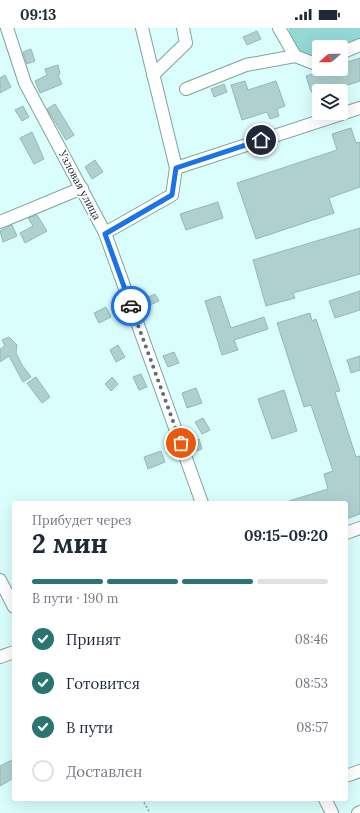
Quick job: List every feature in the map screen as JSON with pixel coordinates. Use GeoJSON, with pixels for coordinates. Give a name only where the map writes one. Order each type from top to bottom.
{"type":"FeatureCollection","features":[{"type":"Feature","properties":{"kind":"street","name":"Узловая улица"},"geometry":{"type":"LineString","coordinates":[[7,28],[25,84],[82,188],[105,234],[201,501]]}},
{"type":"Feature","properties":{"kind":"street"},"geometry":{"type":"LineString","coordinates":[[105,234],[172,195],[176,168],[142,28]]}},
{"type":"Feature","properties":{"kind":"street"},"geometry":{"type":"LineString","coordinates":[[153,75],[186,43],[183,28]]}},
{"type":"Feature","properties":{"kind":"street"},"geometry":{"type":"LineString","coordinates":[[279,28],[295,56]]}},
{"type":"Feature","properties":{"kind":"street"},"geometry":{"type":"LineString","coordinates":[[348,50],[360,46]]}},
{"type":"Feature","properties":{"kind":"street"},"geometry":{"type":"LineString","coordinates":[[186,89],[246,65],[295,56],[312,63]]}},
{"type":"Feature","properties":{"kind":"street"},"geometry":{"type":"LineString","coordinates":[[176,168],[360,108]]}},
{"type":"Feature","properties":{"kind":"street"},"geometry":{"type":"LineString","coordinates":[[0,222],[82,188]]}},
{"type":"Feature","properties":{"kind":"street"},"geometry":{"type":"LineString","coordinates":[[348,532],[360,528]]}},
{"type":"Feature","properties":{"kind":"street"},"geometry":{"type":"LineString","coordinates":[[0,580],[12,603]]}},
{"type":"Feature","properties":{"kind":"street"},"geometry":{"type":"LineString","coordinates":[[0,657],[12,653]]}},
{"type":"Feature","properties":{"kind":"street"},"geometry":{"type":"LineString","coordinates":[[348,775],[360,771]]}},
{"type":"Feature","properties":{"kind":"street"},"geometry":{"type":"LineString","coordinates":[[326,801],[332,813]]}},
{"type":"Feature","properties":{"kind":"path"},"geometry":{"type":"LineString","coordinates":[[143,801],[150,813]]}},
{"type":"Feature","properties":{"kind":"shaded area"},"geometry":{"type":"Polygon","coordinates":[[[288,28],[360,28],[360,38],[348,43],[348,40],[312,40],[312,56],[299,55],[288,28]]]}},
{"type":"Feature","properties":{"kind":"building"},"geometry":{"type":"Polygon","coordinates":[[[257,31],[261,39],[247,45],[243,37],[257,31]]]}},
{"type":"Feature","properties":{"kind":"building"},"geometry":{"type":"Polygon","coordinates":[[[31,49],[35,61],[27,64],[23,52],[31,49]]]}},
{"type":"Feature","properties":{"kind":"building"},"geometry":{"type":"Polygon","coordinates":[[[360,58],[360,81],[348,85],[312,84],[311,92],[306,76],[312,74],[312,76],[348,76],[348,62],[360,58]]]}},
{"type":"Feature","properties":{"kind":"building"},"geometry":{"type":"Polygon","coordinates":[[[58,65],[60,74],[58,75],[62,84],[40,93],[35,81],[47,75],[45,69],[58,65]]]}},
{"type":"Feature","properties":{"kind":"building"},"geometry":{"type":"Polygon","coordinates":[[[5,75],[11,87],[0,93],[0,78],[5,75]]]}},
{"type":"Feature","properties":{"kind":"building"},"geometry":{"type":"Polygon","coordinates":[[[245,81],[248,90],[276,81],[285,106],[277,109],[279,116],[270,119],[267,112],[242,120],[231,85],[245,81]]]}},
{"type":"Feature","properties":{"kind":"building"},"geometry":{"type":"Polygon","coordinates":[[[224,84],[227,92],[214,97],[211,89],[224,84]]]}},
{"type":"Feature","properties":{"kind":"building"},"geometry":{"type":"Polygon","coordinates":[[[55,104],[74,135],[66,140],[47,109],[55,104]]]}},
{"type":"Feature","properties":{"kind":"building"},"geometry":{"type":"Polygon","coordinates":[[[23,106],[29,117],[22,121],[15,110],[23,106]]]}},
{"type":"Feature","properties":{"kind":"building"},"geometry":{"type":"Polygon","coordinates":[[[351,128],[356,143],[360,142],[360,187],[329,198],[334,213],[256,239],[237,183],[337,150],[332,134],[351,128]]]}},
{"type":"Feature","properties":{"kind":"building"},"geometry":{"type":"Polygon","coordinates":[[[32,132],[44,159],[34,164],[20,138],[32,132]]]}},
{"type":"Feature","properties":{"kind":"building"},"geometry":{"type":"Polygon","coordinates":[[[95,160],[103,172],[92,179],[85,167],[95,160]]]}},
{"type":"Feature","properties":{"kind":"building"},"geometry":{"type":"Polygon","coordinates":[[[218,202],[223,218],[186,230],[180,214],[218,202]]]}},
{"type":"Feature","properties":{"kind":"building"},"geometry":{"type":"Polygon","coordinates":[[[37,215],[47,231],[25,243],[20,233],[33,226],[28,218],[37,215]]]}},
{"type":"Feature","properties":{"kind":"building"},"geometry":{"type":"Polygon","coordinates":[[[12,225],[17,236],[3,242],[0,231],[12,225]]]}},
{"type":"Feature","properties":{"kind":"building"},"geometry":{"type":"Polygon","coordinates":[[[360,228],[360,274],[293,293],[295,298],[266,306],[253,260],[360,228]]]}},
{"type":"Feature","properties":{"kind":"building"},"geometry":{"type":"Polygon","coordinates":[[[360,291],[360,310],[335,318],[329,301],[360,291]]]}},
{"type":"Feature","properties":{"kind":"building"},"geometry":{"type":"Polygon","coordinates":[[[155,294],[159,301],[148,306],[144,299],[155,294]]]}},
{"type":"Feature","properties":{"kind":"building"},"geometry":{"type":"Polygon","coordinates":[[[220,296],[231,328],[264,317],[268,329],[234,340],[238,350],[222,355],[205,301],[220,296]]]}},
{"type":"Feature","properties":{"kind":"building"},"geometry":{"type":"Polygon","coordinates":[[[106,307],[111,317],[99,323],[94,313],[106,307]]]}},
{"type":"Feature","properties":{"kind":"building"},"geometry":{"type":"Polygon","coordinates":[[[310,313],[312,321],[316,319],[340,391],[335,392],[356,457],[360,456],[360,514],[348,518],[348,501],[289,501],[328,489],[324,474],[333,471],[311,405],[304,407],[277,323],[310,313]]]}},
{"type":"Feature","properties":{"kind":"building"},"geometry":{"type":"Polygon","coordinates":[[[9,337],[17,345],[16,353],[22,365],[31,377],[23,382],[9,356],[0,362],[0,349],[5,346],[2,340],[9,337]]]}},
{"type":"Feature","properties":{"kind":"building"},"geometry":{"type":"Polygon","coordinates":[[[118,345],[125,357],[116,362],[110,350],[118,345]]]}},
{"type":"Feature","properties":{"kind":"building"},"geometry":{"type":"Polygon","coordinates":[[[174,352],[179,363],[168,367],[163,356],[174,352]]]}},
{"type":"Feature","properties":{"kind":"building"},"geometry":{"type":"Polygon","coordinates":[[[360,356],[360,370],[351,373],[347,360],[360,356]]]}},
{"type":"Feature","properties":{"kind":"building"},"geometry":{"type":"Polygon","coordinates":[[[141,374],[147,387],[139,390],[133,377],[141,374]]]}},
{"type":"Feature","properties":{"kind":"building"},"geometry":{"type":"Polygon","coordinates":[[[36,377],[50,397],[42,403],[27,383],[36,377]]]}},
{"type":"Feature","properties":{"kind":"building"},"geometry":{"type":"Polygon","coordinates":[[[112,377],[118,384],[111,391],[105,384],[112,377]]]}},
{"type":"Feature","properties":{"kind":"building"},"geometry":{"type":"Polygon","coordinates":[[[196,388],[202,403],[187,408],[182,393],[196,388]]]}},
{"type":"Feature","properties":{"kind":"building"},"geometry":{"type":"Polygon","coordinates":[[[284,390],[297,431],[272,439],[258,399],[284,390]]]}},
{"type":"Feature","properties":{"kind":"building"},"geometry":{"type":"Polygon","coordinates":[[[203,418],[210,430],[202,434],[195,422],[203,418]]]}},
{"type":"Feature","properties":{"kind":"building"},"geometry":{"type":"Polygon","coordinates":[[[199,439],[202,449],[193,452],[190,442],[199,439]]]}},
{"type":"Feature","properties":{"kind":"building"},"geometry":{"type":"Polygon","coordinates":[[[161,451],[165,462],[148,469],[144,457],[161,451]]]}},
{"type":"Feature","properties":{"kind":"building"},"geometry":{"type":"Polygon","coordinates":[[[12,760],[12,779],[0,786],[0,766],[12,760]]]}},
{"type":"Feature","properties":{"kind":"way so far"},"geometry":{"type":"LineString","coordinates":[[131,306],[181,443]]}},
{"type":"Feature","properties":{"kind":"route"},"geometry":{"type":"LineString","coordinates":[[131,306],[105,234],[172,195],[176,168],[261,140]]}}]}
